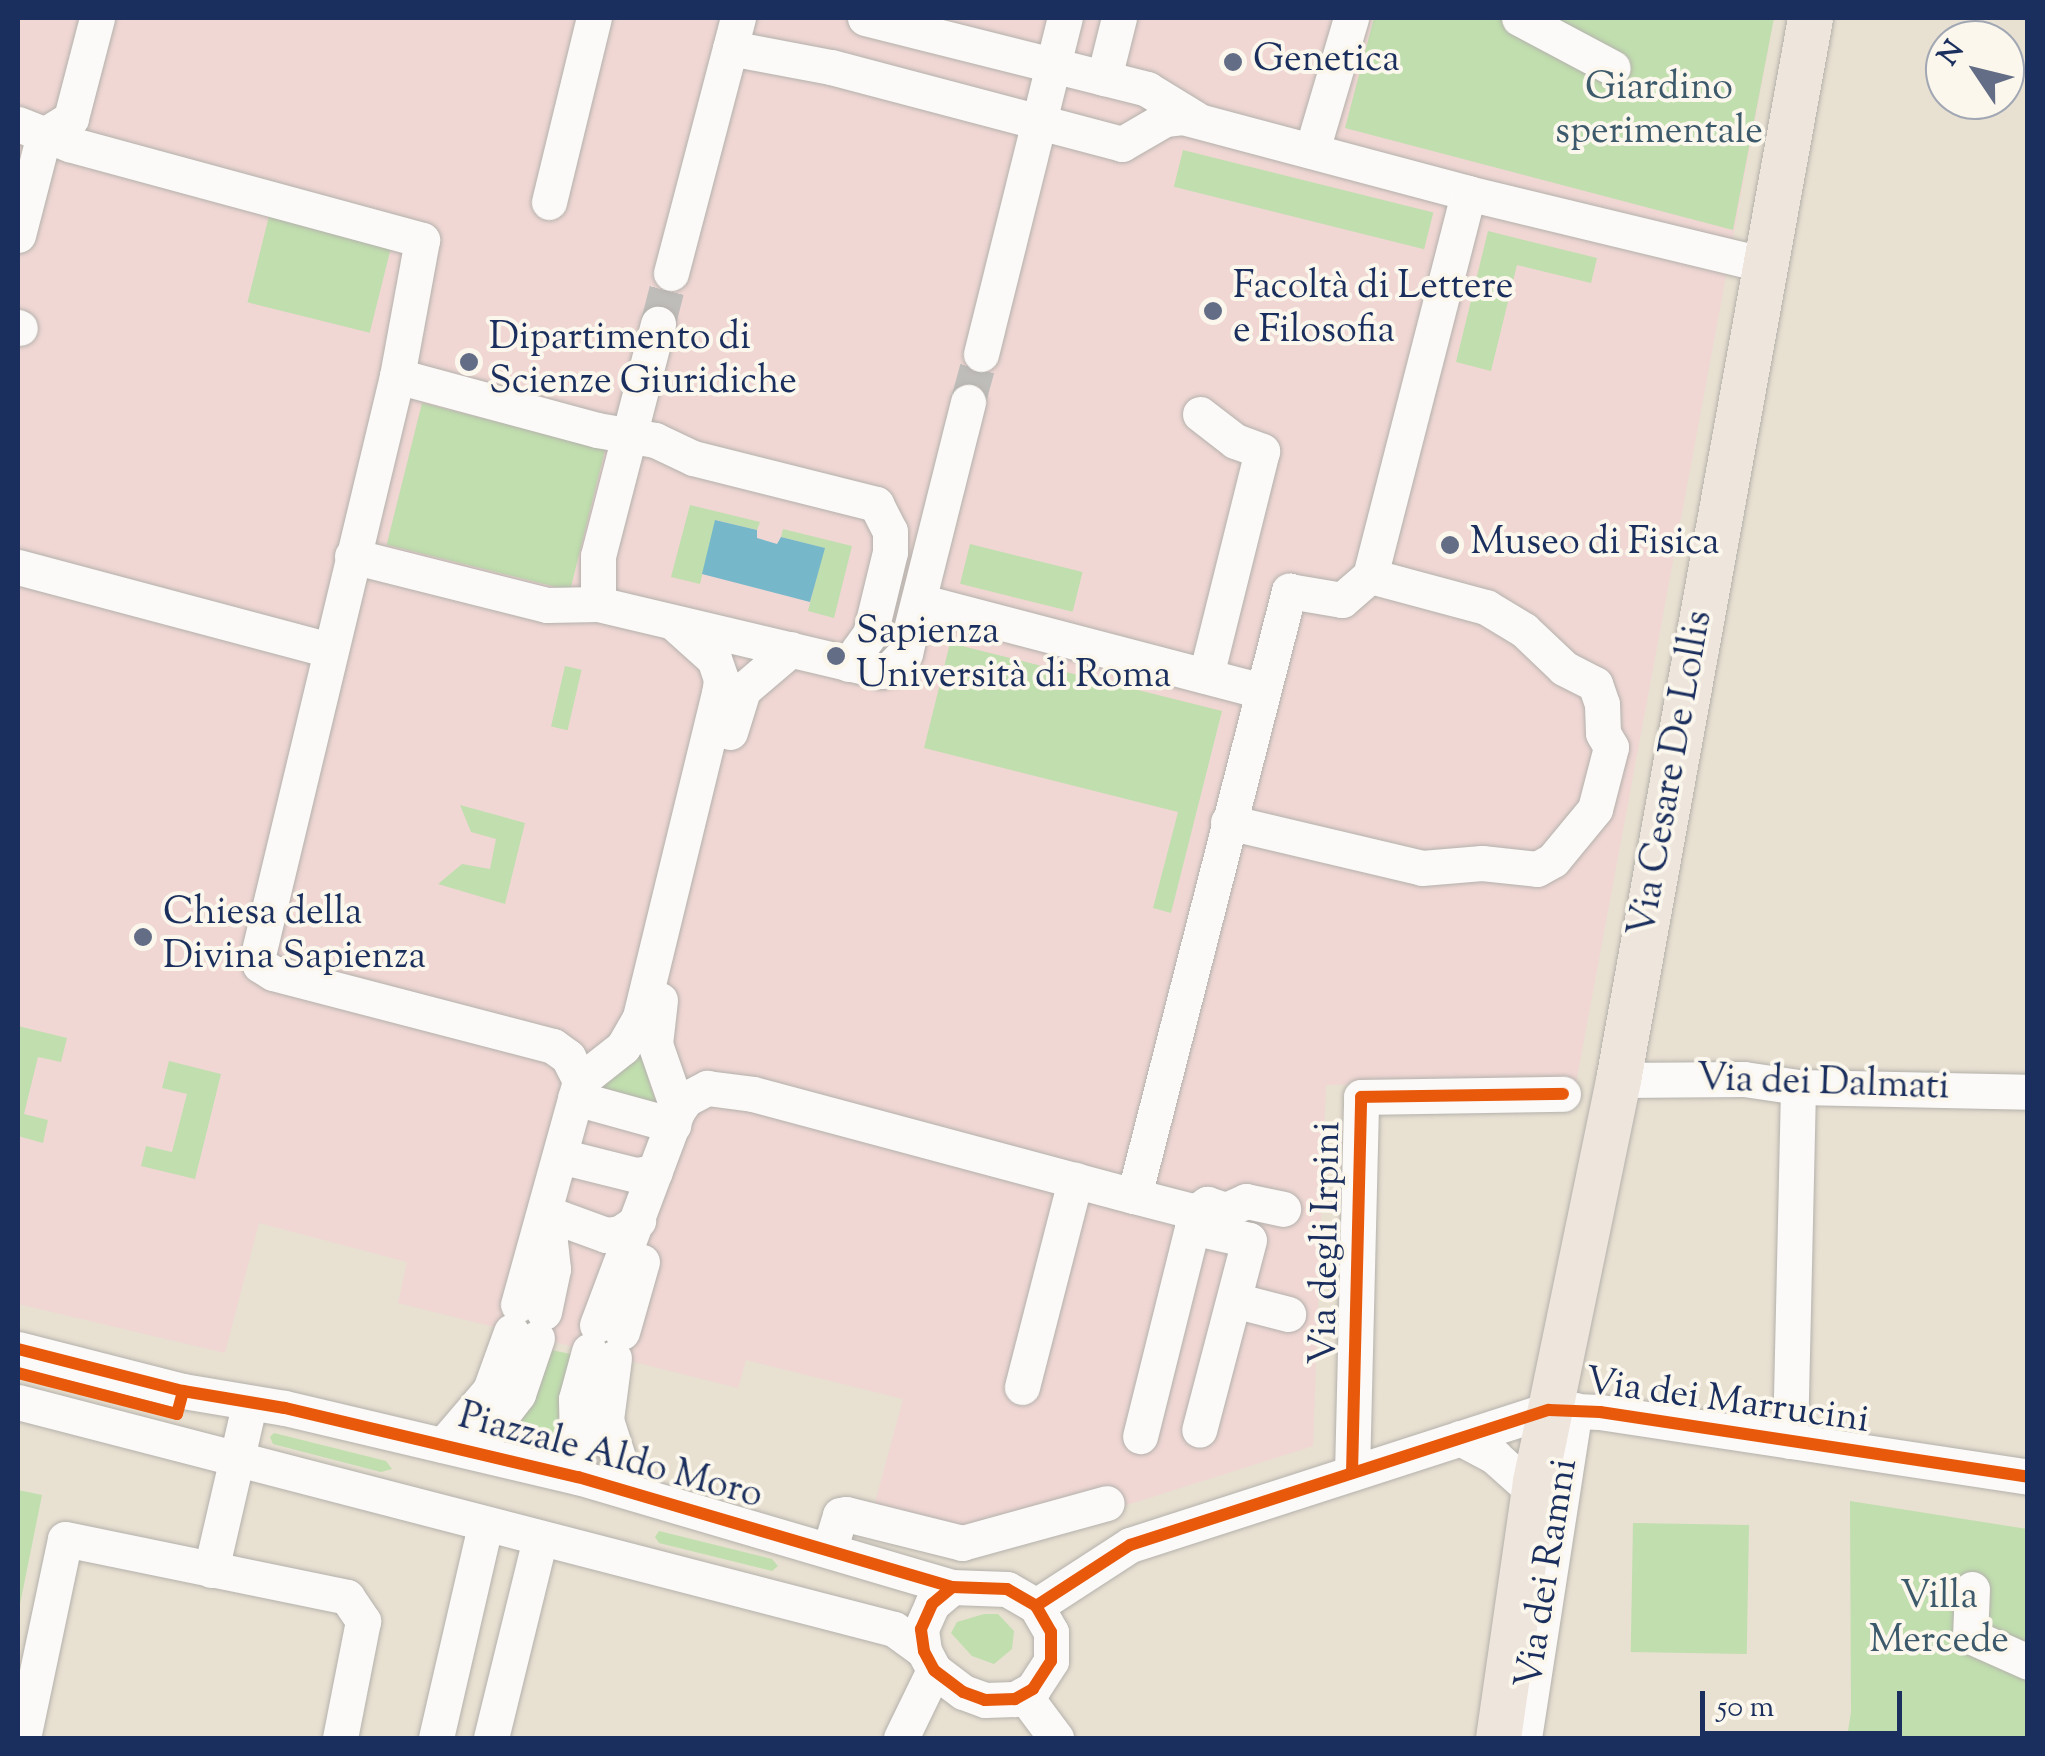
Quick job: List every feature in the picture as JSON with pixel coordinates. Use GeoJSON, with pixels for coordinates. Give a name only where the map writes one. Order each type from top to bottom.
{"type":"FeatureCollection","features":[{"type":"Feature","properties":{"kind":"main road","name":"Via Cesare De Lollis"},"geometry":{"type":"LineString","coordinates":[[1562,1410],[1810,18]]}},
{"type":"Feature","properties":{"kind":"main road","name":"Via dei Ramni"},"geometry":{"type":"LineString","coordinates":[[1498,1738],[1533,1490],[1562,1410]]}},
{"type":"Feature","properties":{"kind":"street"},"geometry":{"type":"LineString","coordinates":[[33,128],[71,118],[98,18]]}},
{"type":"Feature","properties":{"kind":"street"},"geometry":{"type":"LineString","coordinates":[[549,202],[594,18]]}},
{"type":"Feature","properties":{"kind":"street"},"geometry":{"type":"LineString","coordinates":[[865,18],[1148,88],[1196,120]]}},
{"type":"Feature","properties":{"kind":"street"},"geometry":{"type":"LineString","coordinates":[[981,354],[1065,18]]}},
{"type":"Feature","properties":{"kind":"street"},"geometry":{"type":"LineString","coordinates":[[1104,78],[1120,18]]}},
{"type":"Feature","properties":{"kind":"street"},"geometry":{"type":"LineString","coordinates":[[1312,150],[1352,18]]}},
{"type":"Feature","properties":{"kind":"street"},"geometry":{"type":"LineString","coordinates":[[1519,18],[1612,68]]}},
{"type":"Feature","properties":{"kind":"street"},"geometry":{"type":"LineString","coordinates":[[670,273],[734,33],[831,66],[1122,144],[1165,119],[1196,120],[1468,192],[1765,264]]}},
{"type":"Feature","properties":{"kind":"street"},"geometry":{"type":"LineString","coordinates":[[18,235],[40,146],[33,128]]}},
{"type":"Feature","properties":{"kind":"street"},"geometry":{"type":"LineString","coordinates":[[33,128],[69,144],[418,236],[424,246],[398,376],[263,925],[260,965],[273,973],[553,1046],[568,1057],[578,1090]]}},
{"type":"Feature","properties":{"kind":"street"},"geometry":{"type":"LineString","coordinates":[[1232,576],[1342,600],[1370,576],[1468,192]]}},
{"type":"Feature","properties":{"kind":"street"},"geometry":{"type":"LineString","coordinates":[[598,604],[598,556],[658,324]]}},
{"type":"Feature","properties":{"kind":"street"},"geometry":{"type":"LineString","coordinates":[[398,376],[597,430],[630,434],[693,458],[876,504],[890,531],[890,552],[870,634],[848,664]]}},
{"type":"Feature","properties":{"kind":"street"},"geometry":{"type":"LineString","coordinates":[[352,556],[547,604],[598,604],[675,624],[712,628],[881,671],[899,661],[919,601],[968,402]]}},
{"type":"Feature","properties":{"kind":"street"},"geometry":{"type":"LineString","coordinates":[[1200,414],[1235,441],[1262,451],[1206,676]]}},
{"type":"Feature","properties":{"kind":"street"},"geometry":{"type":"LineString","coordinates":[[18,567],[330,650]]}},
{"type":"Feature","properties":{"kind":"street"},"geometry":{"type":"LineString","coordinates":[[1228,822],[1422,868],[1482,863],[1536,869],[1553,860],[1595,809],[1610,747],[1603,733],[1602,704],[1594,684],[1574,675],[1524,630],[1486,607],[1370,576]]}},
{"type":"Feature","properties":{"kind":"street"},"geometry":{"type":"LineString","coordinates":[[1134,1196],[1288,590]]}},
{"type":"Feature","properties":{"kind":"street"},"geometry":{"type":"LineString","coordinates":[[919,601],[1261,691]]}},
{"type":"Feature","properties":{"kind":"street"},"geometry":{"type":"LineString","coordinates":[[459,1448],[518,1394],[528,1322],[553,1269],[546,1213],[578,1090],[624,1047],[640,1017],[719,694],[714,658],[675,624]]}},
{"type":"Feature","properties":{"kind":"street"},"geometry":{"type":"LineString","coordinates":[[675,1118],[657,1056],[657,1012],[738,702],[752,680],[791,649]]}},
{"type":"Feature","properties":{"kind":"street","name":"Via dei Dalmati"},"geometry":{"type":"LineString","coordinates":[[1618,1080],[1744,1079],[1798,1087],[2028,1092]]}},
{"type":"Feature","properties":{"kind":"street"},"geometry":{"type":"LineString","coordinates":[[1790,1442],[1798,1087]]}},
{"type":"Feature","properties":{"kind":"street"},"geometry":{"type":"LineString","coordinates":[[629,1490],[606,1420],[606,1341],[638,1221],[675,1118],[686,1099],[706,1088],[752,1094],[1134,1196],[1249,1240],[1198,1430]]}},
{"type":"Feature","properties":{"kind":"street"},"geometry":{"type":"LineString","coordinates":[[578,1090],[675,1118]]}},
{"type":"Feature","properties":{"kind":"street","name":"Via degli Irpini"},"geometry":{"type":"LineString","coordinates":[[1352,1473],[1361,1097],[1563,1094]]}},
{"type":"Feature","properties":{"kind":"street"},"geometry":{"type":"LineString","coordinates":[[560,1156],[636,1175],[657,1168]]}},
{"type":"Feature","properties":{"kind":"street"},"geometry":{"type":"LineString","coordinates":[[578,1476],[576,1399],[606,1341],[648,1232],[657,1168]]}},
{"type":"Feature","properties":{"kind":"street"},"geometry":{"type":"LineString","coordinates":[[1022,1387],[1075,1180]]}},
{"type":"Feature","properties":{"kind":"street"},"geometry":{"type":"LineString","coordinates":[[1140,1436],[1194,1219],[1207,1204],[1226,1210],[1246,1201],[1283,1210]]}},
{"type":"Feature","properties":{"kind":"street"},"geometry":{"type":"LineString","coordinates":[[546,1213],[606,1235],[620,1233],[638,1221]]}},
{"type":"Feature","properties":{"kind":"street"},"geometry":{"type":"LineString","coordinates":[[1234,1300],[1288,1314]]}},
{"type":"Feature","properties":{"kind":"street","name":"Piazzale Aldo Moro"},"geometry":{"type":"LineString","coordinates":[[18,1348],[248,1405],[285,1408],[578,1476],[830,1548],[952,1588],[1007,1589],[1036,1606]]}},
{"type":"Feature","properties":{"kind":"street"},"geometry":{"type":"LineString","coordinates":[[18,1402],[894,1629],[974,1697],[1005,1702],[1024,1695],[1040,1681],[1052,1652],[1051,1632],[1036,1606]]}},
{"type":"Feature","properties":{"kind":"street"},"geometry":{"type":"LineString","coordinates":[[212,1570],[248,1405]]}},
{"type":"Feature","properties":{"kind":"street","name":"Via dei Marrucini"},"geometry":{"type":"LineString","coordinates":[[1036,1606],[1130,1545],[1460,1438],[1562,1410],[2028,1477]]}},
{"type":"Feature","properties":{"kind":"street","name":"Via dei Ramni"},"geometry":{"type":"LineString","coordinates":[[1524,1738],[1562,1410]]}},
{"type":"Feature","properties":{"kind":"street"},"geometry":{"type":"LineString","coordinates":[[1460,1438],[1495,1457],[1533,1490]]}},
{"type":"Feature","properties":{"kind":"street"},"geometry":{"type":"LineString","coordinates":[[830,1548],[840,1516],[846,1514],[962,1543],[1107,1503]]}},
{"type":"Feature","properties":{"kind":"street"},"geometry":{"type":"LineString","coordinates":[[436,1738],[485,1525]]}},
{"type":"Feature","properties":{"kind":"street"},"geometry":{"type":"LineString","coordinates":[[491,1738],[540,1538]]}},
{"type":"Feature","properties":{"kind":"street"},"geometry":{"type":"LineString","coordinates":[[780,1598],[795,1566],[793,1538]]}},
{"type":"Feature","properties":{"kind":"street"},"geometry":{"type":"LineString","coordinates":[[24,1738],[65,1539],[348,1597],[363,1621],[340,1738]]}},
{"type":"Feature","properties":{"kind":"street"},"geometry":{"type":"LineString","coordinates":[[901,1738],[929,1660],[921,1629],[927,1611],[952,1588]]}},
{"type":"Feature","properties":{"kind":"street"},"geometry":{"type":"LineString","coordinates":[[1972,1589],[1970,1636],[2028,1662]]}},
{"type":"Feature","properties":{"kind":"street"},"geometry":{"type":"LineString","coordinates":[[1024,1695],[1056,1738]]}},
{"type":"Feature","properties":{"kind":"shaded area","name":"Sapienza Università di Roma"},"geometry":{"type":"Polygon","coordinates":[[[18,18],[1774,18],[1576,1083],[1326,1085],[1313,1446],[985,1550],[868,1529],[903,1399],[746,1360],[738,1388],[398,1303],[407,1262],[259,1223],[225,1353],[18,1304],[18,18]]]}},
{"type":"Feature","properties":{"kind":"green space","name":"Giardino sperimentale"},"geometry":{"type":"Polygon","coordinates":[[[1374,18],[1774,18],[1733,230],[1345,128],[1374,18]]]}},
{"type":"Feature","properties":{"kind":"green space"},"geometry":{"type":"Polygon","coordinates":[[[1183,150],[1433,212],[1424,249],[1174,187],[1183,150]]]}},
{"type":"Feature","properties":{"kind":"green space"},"geometry":{"type":"Polygon","coordinates":[[[269,216],[391,246],[370,333],[247,302],[269,216]]]}},
{"type":"Feature","properties":{"kind":"green space"},"geometry":{"type":"Polygon","coordinates":[[[1488,231],[1597,258],[1591,283],[1517,265],[1491,371],[1456,362],[1488,231]]]}},
{"type":"Feature","properties":{"kind":"green space"},"geometry":{"type":"Polygon","coordinates":[[[422,403],[605,449],[570,590],[387,545],[422,403]]]}},
{"type":"Feature","properties":{"kind":"green space"},"geometry":{"type":"Polygon","coordinates":[[[690,505],[760,522],[757,530],[716,520],[700,584],[671,577],[690,505]]]}},
{"type":"Feature","properties":{"kind":"green space"},"geometry":{"type":"Polygon","coordinates":[[[783,529],[852,546],[834,618],[808,611],[824,548],[781,537],[783,529]]]}},
{"type":"Feature","properties":{"kind":"green space"},"geometry":{"type":"Polygon","coordinates":[[[970,544],[1083,572],[1073,612],[960,584],[970,544]]]}},
{"type":"Feature","properties":{"kind":"green space"},"geometry":{"type":"Polygon","coordinates":[[[950,643],[1222,711],[1171,913],[1153,908],[1178,812],[924,748],[950,643]]]}},
{"type":"Feature","properties":{"kind":"green space"},"geometry":{"type":"Polygon","coordinates":[[[565,666],[582,670],[568,730],[551,726],[565,666]]]}},
{"type":"Feature","properties":{"kind":"green space"},"geometry":{"type":"Polygon","coordinates":[[[460,805],[525,823],[505,904],[438,884],[462,864],[490,869],[496,839],[471,832],[460,805]]]}},
{"type":"Feature","properties":{"kind":"green space"},"geometry":{"type":"Polygon","coordinates":[[[18,1026],[67,1038],[61,1062],[38,1057],[24,1114],[48,1120],[43,1143],[18,1136],[18,1026]]]}},
{"type":"Feature","properties":{"kind":"green space"},"geometry":{"type":"Polygon","coordinates":[[[640,1052],[657,1106],[590,1089],[640,1052]]]}},
{"type":"Feature","properties":{"kind":"green space"},"geometry":{"type":"Polygon","coordinates":[[[169,1061],[221,1074],[195,1179],[141,1166],[146,1146],[172,1152],[187,1094],[162,1088],[169,1061]]]}},
{"type":"Feature","properties":{"kind":"green space"},"geometry":{"type":"Polygon","coordinates":[[[542,1348],[580,1356],[563,1438],[511,1423],[542,1348]]]}},
{"type":"Feature","properties":{"kind":"green space"},"geometry":{"type":"Polygon","coordinates":[[[274,1433],[386,1461],[392,1469],[381,1472],[273,1444],[270,1437],[274,1433]]]}},
{"type":"Feature","properties":{"kind":"green space"},"geometry":{"type":"Polygon","coordinates":[[[18,1490],[42,1495],[18,1614],[18,1490]]]}},
{"type":"Feature","properties":{"kind":"green space","name":"Villa Mercede"},"geometry":{"type":"Polygon","coordinates":[[[1850,1501],[2027,1529],[2027,1738],[1847,1738],[1851,1712],[1850,1501]]]}},
{"type":"Feature","properties":{"kind":"green space"},"geometry":{"type":"Polygon","coordinates":[[[1633,1523],[1749,1525],[1747,1654],[1631,1652],[1633,1523]]]}},
{"type":"Feature","properties":{"kind":"green space"},"geometry":{"type":"Polygon","coordinates":[[[659,1531],[772,1559],[778,1566],[772,1571],[659,1543],[655,1537],[659,1531]]]}},
{"type":"Feature","properties":{"kind":"green space"},"geometry":{"type":"Polygon","coordinates":[[[998,1614],[1014,1631],[1012,1649],[994,1664],[972,1656],[951,1633],[957,1622],[998,1614]]]}},
{"type":"Feature","properties":{"kind":"water"},"geometry":{"type":"Polygon","coordinates":[[[715,520],[757,530],[757,538],[777,544],[781,537],[825,548],[810,602],[702,574],[715,520]]]}},
{"type":"Feature","properties":{"kind":"tunnel"},"geometry":{"type":"LineString","coordinates":[[658,324],[671,273]]}},
{"type":"Feature","properties":{"kind":"tunnel"},"geometry":{"type":"LineString","coordinates":[[968,402],[981,354]]}},
{"type":"Feature","properties":{"kind":"cycle path"},"geometry":{"type":"LineString","coordinates":[[1352,1473],[1361,1097],[1563,1094]]}},
{"type":"Feature","properties":{"kind":"cycle path"},"geometry":{"type":"LineString","coordinates":[[18,1349],[183,1391],[285,1408],[578,1477],[952,1587],[1007,1589],[1036,1606],[1051,1632],[1051,1661],[1033,1689],[1015,1699],[985,1700],[963,1692],[934,1670],[924,1651],[921,1629],[932,1604],[952,1587]]}},
{"type":"Feature","properties":{"kind":"cycle path"},"geometry":{"type":"LineString","coordinates":[[18,1373],[177,1414],[183,1391]]}},
{"type":"Feature","properties":{"kind":"cycle path"},"geometry":{"type":"LineString","coordinates":[[1036,1606],[1130,1545],[1549,1410],[1600,1412],[2028,1477]]}},
{"type":"Feature","properties":{"kind":"place","name":"Genetica"},"geometry":{"type":"Point","coordinates":[1233,62]}},
{"type":"Feature","properties":{"kind":"place","name":"Facoltà di Lettere e Filosofia"},"geometry":{"type":"Point","coordinates":[1213,311]}},
{"type":"Feature","properties":{"kind":"place","name":"Dipartimento di Scienze Giuridiche"},"geometry":{"type":"Point","coordinates":[469,362]}},
{"type":"Feature","properties":{"kind":"place","name":"Museo di Fisica"},"geometry":{"type":"Point","coordinates":[1450,545]}},
{"type":"Feature","properties":{"kind":"place","name":"Sapienza Università di Roma"},"geometry":{"type":"Point","coordinates":[836,656]}},
{"type":"Feature","properties":{"kind":"place","name":"Chiesa della Divina Sapienza"},"geometry":{"type":"Point","coordinates":[143,937]}}]}
